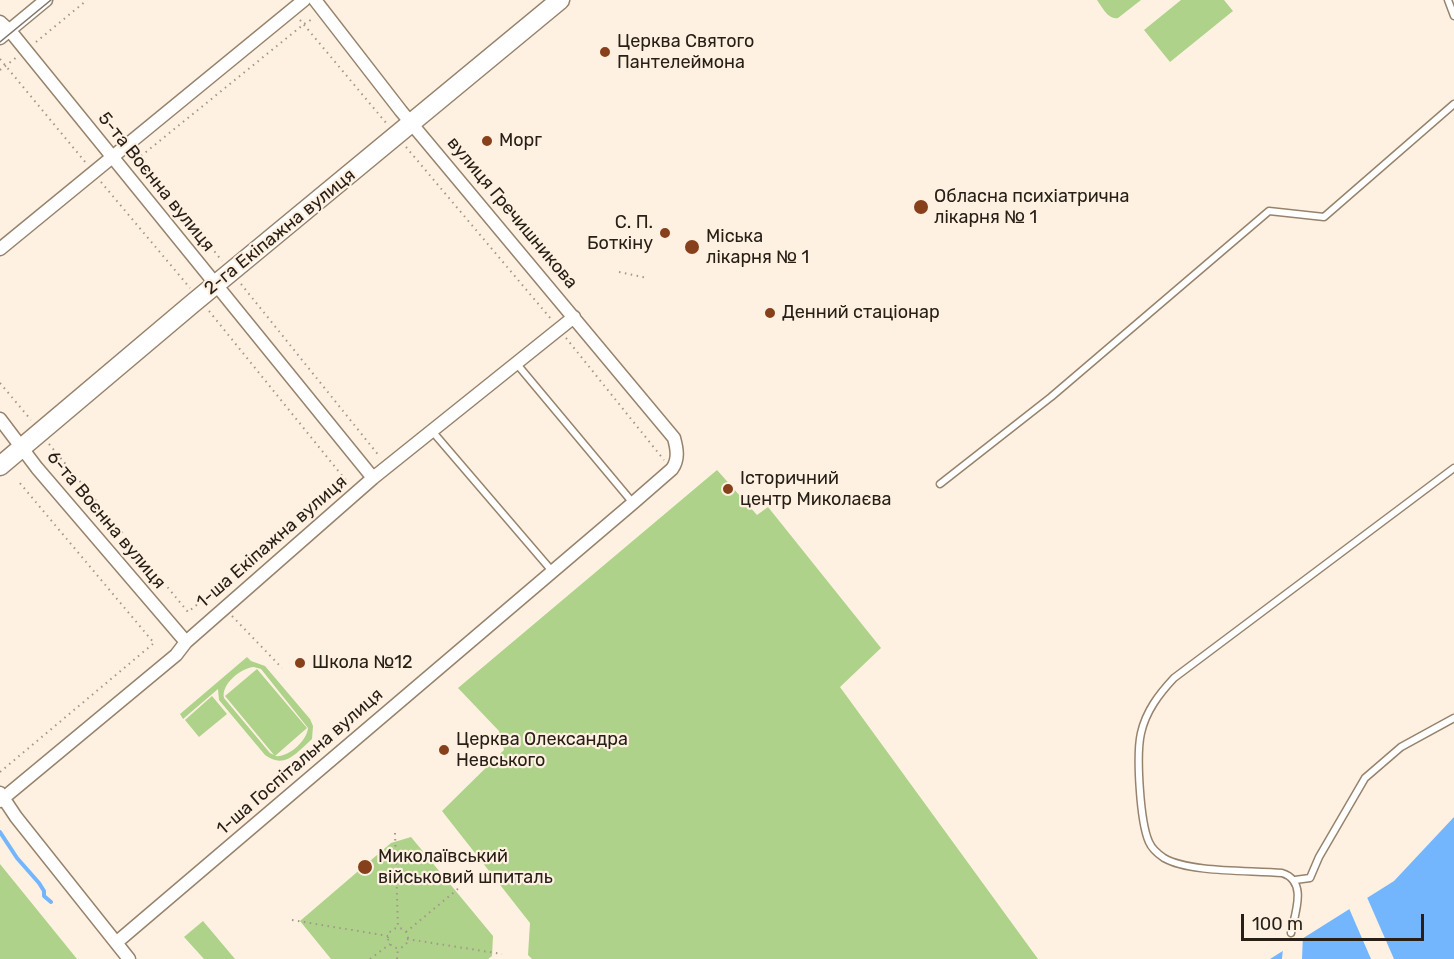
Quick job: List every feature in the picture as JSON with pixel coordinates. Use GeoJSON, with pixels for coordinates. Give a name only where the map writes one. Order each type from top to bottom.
{"type":"FeatureCollection","features":[{"type":"Feature","properties":{"kind":"street"},"geometry":{"type":"LineString","coordinates":[[3,30],[46,0]]}},
{"type":"Feature","properties":{"kind":"street"},"geometry":{"type":"LineString","coordinates":[[0,249],[304,0]]}},
{"type":"Feature","properties":{"kind":"street","name":"вулиця Гречишникова"},"geometry":{"type":"LineString","coordinates":[[315,0],[412,124],[674,438],[678,451],[672,469]]}},
{"type":"Feature","properties":{"kind":"street","name":"2-га Екіпажна вулиця"},"geometry":{"type":"LineString","coordinates":[[0,466],[198,298],[560,0]]}},
{"type":"Feature","properties":{"kind":"street","name":"5-та Воєнна вулиця"},"geometry":{"type":"LineString","coordinates":[[3,30],[26,50],[373,478]]}},
{"type":"Feature","properties":{"kind":"street","name":"1-ша Екіпажна вулиця"},"geometry":{"type":"LineString","coordinates":[[1,798],[176,655],[186,642],[373,478],[574,317]]}},
{"type":"Feature","properties":{"kind":"street","name":"6-та Воєнна вулиця"},"geometry":{"type":"LineString","coordinates":[[0,419],[37,468],[186,642]]}},
{"type":"Feature","properties":{"kind":"street","name":"1-ша Госпітальна вулиця"},"geometry":{"type":"LineString","coordinates":[[117,942],[672,469]]}},
{"type":"Feature","properties":{"kind":"street"},"geometry":{"type":"LineString","coordinates":[[1,798],[129,959]]}},
{"type":"Feature","properties":{"kind":"lane"},"geometry":{"type":"LineString","coordinates":[[1448,0],[1454,16]]}},
{"type":"Feature","properties":{"kind":"lane"},"geometry":{"type":"LineString","coordinates":[[940,484],[1051,397],[1269,211],[1324,218],[1454,104]]}},
{"type":"Feature","properties":{"kind":"lane"},"geometry":{"type":"LineString","coordinates":[[515,362],[633,502]]}},
{"type":"Feature","properties":{"kind":"lane"},"geometry":{"type":"LineString","coordinates":[[432,431],[552,571]]}},
{"type":"Feature","properties":{"kind":"lane"},"geometry":{"type":"LineString","coordinates":[[1291,933],[1298,896],[1295,880],[1290,875],[1176,863],[1155,851],[1148,841],[1139,766],[1141,733],[1147,715],[1173,678],[1454,468]]}},
{"type":"Feature","properties":{"kind":"lane"},"geometry":{"type":"LineString","coordinates":[[1295,880],[1310,878],[1319,857],[1365,778],[1401,747],[1454,718]]}},
{"type":"Feature","properties":{"kind":"path"},"geometry":{"type":"LineString","coordinates":[[0,70],[87,0]]}},
{"type":"Feature","properties":{"kind":"path"},"geometry":{"type":"LineString","coordinates":[[292,10],[393,130]]}},
{"type":"Feature","properties":{"kind":"path"},"geometry":{"type":"LineString","coordinates":[[141,156],[304,24],[323,12]]}},
{"type":"Feature","properties":{"kind":"path"},"geometry":{"type":"LineString","coordinates":[[0,59],[356,493]]}},
{"type":"Feature","properties":{"kind":"path"},"geometry":{"type":"LineString","coordinates":[[401,141],[559,328],[672,469]]}},
{"type":"Feature","properties":{"kind":"path"},"geometry":{"type":"LineString","coordinates":[[131,143],[231,272],[388,466]]}},
{"type":"Feature","properties":{"kind":"path"},"geometry":{"type":"LineString","coordinates":[[619,272],[647,278]]}},
{"type":"Feature","properties":{"kind":"path"},"geometry":{"type":"LineString","coordinates":[[0,383],[188,612],[211,593],[282,668]]}},
{"type":"Feature","properties":{"kind":"path"},"geometry":{"type":"LineString","coordinates":[[0,772],[154,644],[19,482]]}},
{"type":"Feature","properties":{"kind":"path"},"geometry":{"type":"LineString","coordinates":[[395,833],[398,928]]}},
{"type":"Feature","properties":{"kind":"path"},"geometry":{"type":"LineString","coordinates":[[406,932],[459,888]]}},
{"type":"Feature","properties":{"kind":"path"},"geometry":{"type":"LineString","coordinates":[[292,920],[388,936]]}},
{"type":"Feature","properties":{"kind":"path"},"geometry":{"type":"LineString","coordinates":[[398,928],[406,932]]}},
{"type":"Feature","properties":{"kind":"path"},"geometry":{"type":"LineString","coordinates":[[388,936],[398,928]]}},
{"type":"Feature","properties":{"kind":"path"},"geometry":{"type":"LineString","coordinates":[[398,948],[405,944],[406,932]]}},
{"type":"Feature","properties":{"kind":"path"},"geometry":{"type":"LineString","coordinates":[[388,936],[390,944],[398,948]]}},
{"type":"Feature","properties":{"kind":"path"},"geometry":{"type":"LineString","coordinates":[[407,939],[502,954]]}},
{"type":"Feature","properties":{"kind":"path"},"geometry":{"type":"LineString","coordinates":[[370,959],[390,944]]}},
{"type":"Feature","properties":{"kind":"path"},"geometry":{"type":"LineString","coordinates":[[397,959],[398,948]]}},
{"type":"Feature","properties":{"kind":"green space"},"geometry":{"type":"Polygon","coordinates":[[[1097,0],[1141,0],[1118,18],[1114,18],[1097,0]]]}},
{"type":"Feature","properties":{"kind":"green space"},"geometry":{"type":"Polygon","coordinates":[[[1181,0],[1224,0],[1233,11],[1170,62],[1144,30],[1181,0]]]}},
{"type":"Feature","properties":{"kind":"green space"},"geometry":{"type":"Polygon","coordinates":[[[717,470],[757,515],[768,507],[881,648],[840,687],[1038,959],[532,959],[528,955],[530,923],[442,811],[504,750],[499,731],[458,688],[717,470]]]}},
{"type":"Feature","properties":{"kind":"green space"},"geometry":{"type":"Polygon","coordinates":[[[247,657],[265,666],[310,719],[313,726],[312,739],[290,758],[279,761],[272,759],[265,755],[219,700],[218,689],[183,719],[180,714],[247,657]],[[254,667],[243,670],[229,682],[224,698],[274,755],[225,696],[257,669],[307,728],[275,756],[280,756],[301,743],[308,728],[261,669],[254,667]]]}},
{"type":"Feature","properties":{"kind":"green space"},"geometry":{"type":"Polygon","coordinates":[[[212,696],[227,714],[199,737],[185,720],[212,696]]]}},
{"type":"Feature","properties":{"kind":"green space"},"geometry":{"type":"Polygon","coordinates":[[[411,837],[493,936],[492,956],[488,959],[331,959],[300,921],[391,843],[411,837]]]}},
{"type":"Feature","properties":{"kind":"green space"},"geometry":{"type":"Polygon","coordinates":[[[0,864],[77,959],[0,959],[0,864]]]}},
{"type":"Feature","properties":{"kind":"green space"},"geometry":{"type":"Polygon","coordinates":[[[203,921],[235,959],[204,959],[184,937],[203,921]]]}},
{"type":"Feature","properties":{"kind":"water"},"geometry":{"type":"Polygon","coordinates":[[[1454,817],[1454,959],[1270,959],[1394,881],[1454,817]]]}},
{"type":"Feature","properties":{"kind":"pier"},"geometry":{"type":"Polygon","coordinates":[[[1366,895],[1394,959],[1371,959],[1348,906],[1366,895]]]}},
{"type":"Feature","properties":{"kind":"pier"},"geometry":{"type":"Polygon","coordinates":[[[1303,935],[1302,959],[1282,959],[1283,948],[1303,935]]]}},
{"type":"Feature","properties":{"kind":"waterway"},"geometry":{"type":"LineString","coordinates":[[0,832],[17,858],[39,883],[44,896],[51,902]]}},
{"type":"Feature","properties":{"kind":"tram line"},"geometry":{"type":"LineString","coordinates":[[0,42],[51,0]]}},
{"type":"Feature","properties":{"kind":"place","name":"Церква Святого Пантелеймона"},"geometry":{"type":"Point","coordinates":[605,52]}},
{"type":"Feature","properties":{"kind":"place","name":"Морг"},"geometry":{"type":"Point","coordinates":[487,141]}},
{"type":"Feature","properties":{"kind":"place","name":"Обласна психіатрична лікарня № 1"},"geometry":{"type":"Point","coordinates":[921,207]}},
{"type":"Feature","properties":{"kind":"place","name":"С. П. Боткіну"},"geometry":{"type":"Point","coordinates":[665,233]}},
{"type":"Feature","properties":{"kind":"place","name":"Міська лікарня № 1"},"geometry":{"type":"Point","coordinates":[692,247]}},
{"type":"Feature","properties":{"kind":"place","name":"Денний стаціонар"},"geometry":{"type":"Point","coordinates":[770,313]}},
{"type":"Feature","properties":{"kind":"place","name":"Історичний центр Миколаєва"},"geometry":{"type":"Point","coordinates":[728,489]}},
{"type":"Feature","properties":{"kind":"place","name":"Школа №12"},"geometry":{"type":"Point","coordinates":[300,663]}},
{"type":"Feature","properties":{"kind":"place","name":"Церква Олександра Невського"},"geometry":{"type":"Point","coordinates":[444,750]}},
{"type":"Feature","properties":{"kind":"place","name":"Миколаївський військовий шпиталь"},"geometry":{"type":"Point","coordinates":[365,867]}}]}
